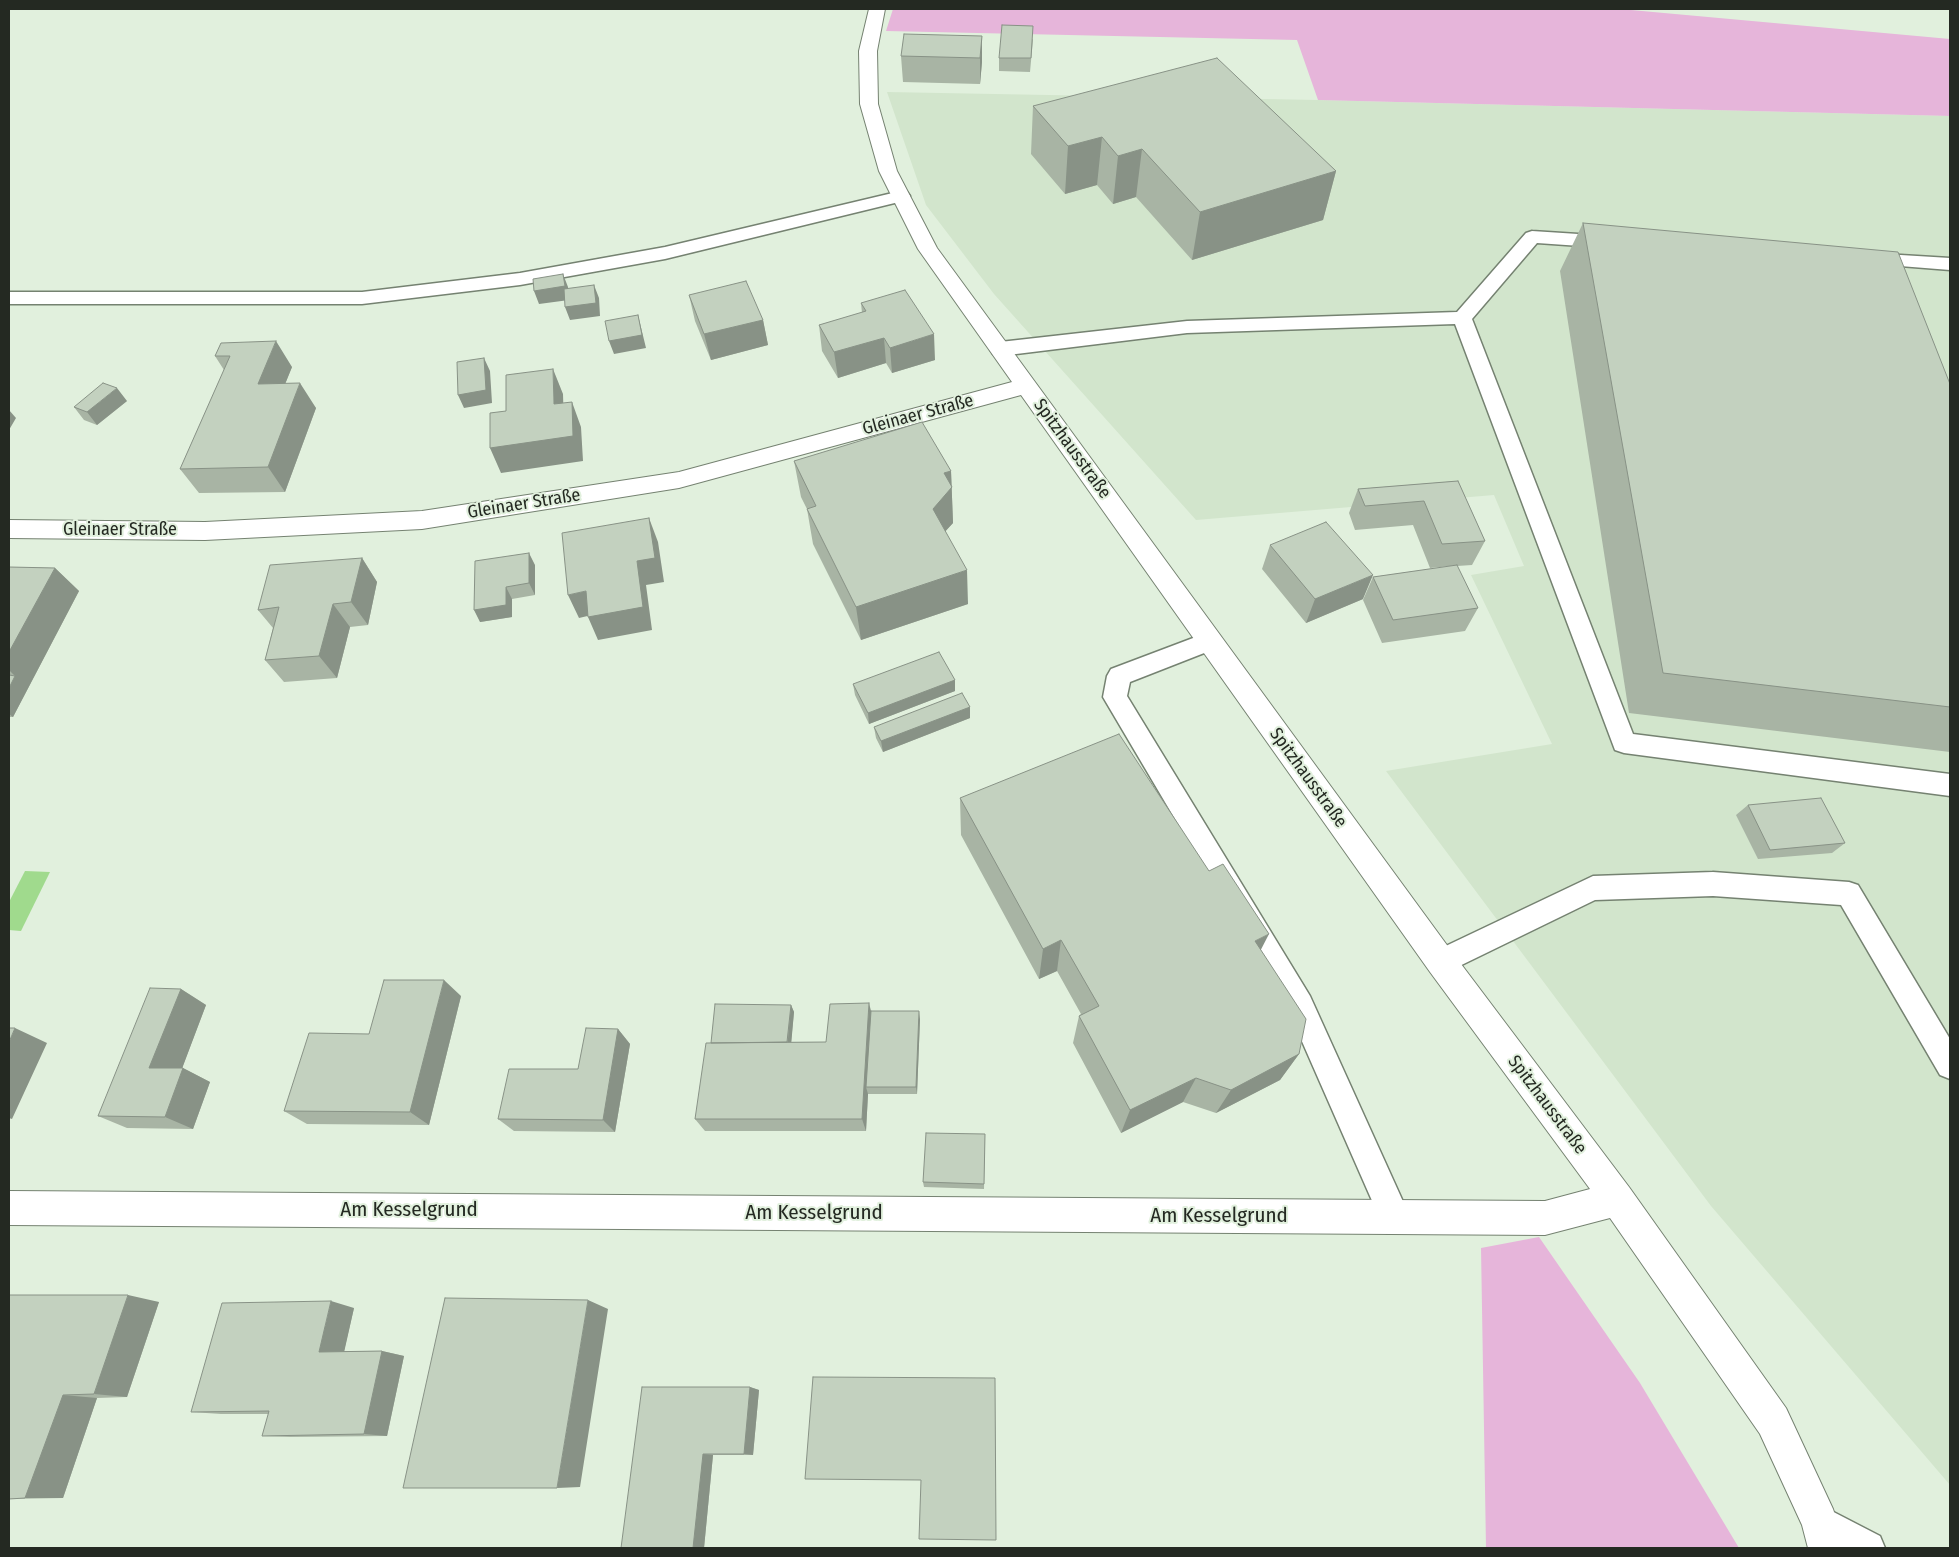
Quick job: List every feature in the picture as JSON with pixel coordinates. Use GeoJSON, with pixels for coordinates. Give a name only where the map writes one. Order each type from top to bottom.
{"type":"FeatureCollection","features":[{"type":"Feature","properties":{"kind":"street","name":"Spitzhausstraße"},"geometry":{"type":"LineString","coordinates":[[877,9],[868,51],[869,104],[888,171],[928,249],[1441,962],[1617,1199],[1773,1421],[1823,1535]]}},
{"type":"Feature","properties":{"kind":"street","name":"Gleinaer Straße"},"geometry":{"type":"LineString","coordinates":[[9,529],[205,531],[422,520],[679,480],[1026,386]]}},
{"type":"Feature","properties":{"kind":"street","name":"Am Kesselgrund"},"geometry":{"type":"LineString","coordinates":[[9,1208],[1545,1218],[1617,1199]]}},
{"type":"Feature","properties":{"kind":"lane"},"geometry":{"type":"LineString","coordinates":[[9,298],[362,298],[520,279],[655,254],[901,196]]}},
{"type":"Feature","properties":{"kind":"lane"},"geometry":{"type":"LineString","coordinates":[[1000,350],[1187,327],[1462,318],[1532,237],[1631,244]]}},
{"type":"Feature","properties":{"kind":"lane"},"geometry":{"type":"LineString","coordinates":[[1851,258],[1950,264]]}},
{"type":"Feature","properties":{"kind":"lane"},"geometry":{"type":"LineString","coordinates":[[1462,318],[1624,743],[1950,784]]}},
{"type":"Feature","properties":{"kind":"lane"},"geometry":{"type":"LineString","coordinates":[[1210,641],[1119,676],[1115,697],[1300,1005],[1395,1217]]}},
{"type":"Feature","properties":{"kind":"lane"},"geometry":{"type":"LineString","coordinates":[[1441,962],[1593,888],[1713,884],[1849,894],[1950,1065]]}},
{"type":"Feature","properties":{"kind":"lane","name":"Spitzhausstraße"},"geometry":{"type":"LineString","coordinates":[[1823,1535],[1868,1548]]}},
{"type":"Feature","properties":{"kind":"shaded area"},"geometry":{"type":"Polygon","coordinates":[[[893,9],[1620,9],[1950,39],[1950,116],[1318,100],[1297,40],[886,31],[893,9]]]}},
{"type":"Feature","properties":{"kind":"shaded area"},"geometry":{"type":"Polygon","coordinates":[[[887,92],[1318,100],[1950,116],[1950,1485],[1711,1206],[1386,771],[1552,744],[1471,575],[1524,566],[1494,495],[1196,520],[994,294],[926,205],[887,92]]]}},
{"type":"Feature","properties":{"kind":"shaded area"},"geometry":{"type":"Polygon","coordinates":[[[25,871],[50,872],[21,931],[9,930],[9,902],[25,871]]]}},
{"type":"Feature","properties":{"kind":"shaded area"},"geometry":{"type":"Polygon","coordinates":[[[1539,1237],[1640,1383],[1739,1548],[1486,1548],[1481,1248],[1539,1237]]]}},
{"type":"Feature","properties":{"kind":"building"},"geometry":{"type":"Polygon","coordinates":[[[1002,25],[1033,26],[1031,58],[999,58],[1002,25]]]}},
{"type":"Feature","properties":{"kind":"building"},"geometry":{"type":"Polygon","coordinates":[[[904,34],[982,36],[980,58],[901,56],[904,34]]]}},
{"type":"Feature","properties":{"kind":"building"},"geometry":{"type":"Polygon","coordinates":[[[1217,58],[1336,171],[1200,212],[1142,149],[1118,156],[1102,137],[1068,146],[1033,106],[1217,58]]]}},
{"type":"Feature","properties":{"kind":"building"},"geometry":{"type":"Polygon","coordinates":[[[1583,223],[1898,252],[1950,384],[1950,707],[1663,673],[1583,223]]]}},
{"type":"Feature","properties":{"kind":"building"},"geometry":{"type":"Polygon","coordinates":[[[563,274],[565,286],[534,291],[533,279],[563,274]]]}},
{"type":"Feature","properties":{"kind":"building"},"geometry":{"type":"Polygon","coordinates":[[[746,281],[763,320],[704,334],[689,295],[746,281]]]}},
{"type":"Feature","properties":{"kind":"building"},"geometry":{"type":"Polygon","coordinates":[[[594,285],[596,303],[565,307],[564,289],[594,285]]]}},
{"type":"Feature","properties":{"kind":"building"},"geometry":{"type":"Polygon","coordinates":[[[905,290],[934,334],[890,348],[884,338],[834,352],[819,325],[866,311],[861,303],[905,290]]]}},
{"type":"Feature","properties":{"kind":"building"},"geometry":{"type":"Polygon","coordinates":[[[638,315],[642,335],[609,341],[605,321],[638,315]]]}},
{"type":"Feature","properties":{"kind":"building"},"geometry":{"type":"Polygon","coordinates":[[[276,341],[258,384],[300,383],[268,467],[180,469],[230,356],[215,356],[221,343],[276,341]]]}},
{"type":"Feature","properties":{"kind":"building"},"geometry":{"type":"Polygon","coordinates":[[[484,358],[486,390],[458,395],[457,362],[484,358]]]}},
{"type":"Feature","properties":{"kind":"building"},"geometry":{"type":"Polygon","coordinates":[[[553,369],[554,404],[572,402],[573,436],[490,448],[490,413],[506,411],[506,375],[553,369]]]}},
{"type":"Feature","properties":{"kind":"building"},"geometry":{"type":"Polygon","coordinates":[[[103,383],[117,388],[87,412],[74,407],[103,383]]]}},
{"type":"Feature","properties":{"kind":"building"},"geometry":{"type":"Polygon","coordinates":[[[922,422],[951,471],[944,473],[952,487],[933,509],[967,570],[856,607],[807,509],[816,506],[794,461],[922,422]]]}},
{"type":"Feature","properties":{"kind":"building"},"geometry":{"type":"Polygon","coordinates":[[[1458,481],[1485,541],[1442,544],[1424,501],[1365,506],[1358,489],[1458,481]]]}},
{"type":"Feature","properties":{"kind":"building"},"geometry":{"type":"Polygon","coordinates":[[[649,518],[655,558],[637,561],[643,607],[588,617],[586,591],[568,595],[562,533],[649,518]]]}},
{"type":"Feature","properties":{"kind":"building"},"geometry":{"type":"Polygon","coordinates":[[[1326,522],[1373,575],[1315,599],[1270,545],[1326,522]]]}},
{"type":"Feature","properties":{"kind":"building"},"geometry":{"type":"Polygon","coordinates":[[[529,553],[529,583],[506,587],[506,605],[474,610],[475,561],[529,553]]]}},
{"type":"Feature","properties":{"kind":"building"},"geometry":{"type":"Polygon","coordinates":[[[362,558],[351,602],[333,604],[319,656],[265,660],[279,607],[258,610],[270,565],[362,558]]]}},
{"type":"Feature","properties":{"kind":"building"},"geometry":{"type":"Polygon","coordinates":[[[1457,565],[1478,608],[1393,620],[1373,577],[1457,565]]]}},
{"type":"Feature","properties":{"kind":"building"},"geometry":{"type":"Polygon","coordinates":[[[9,567],[55,568],[9,652],[9,567]]]}},
{"type":"Feature","properties":{"kind":"building"},"geometry":{"type":"Polygon","coordinates":[[[939,652],[955,680],[868,713],[853,684],[939,652]]]}},
{"type":"Feature","properties":{"kind":"building"},"geometry":{"type":"Polygon","coordinates":[[[9,675],[15,676],[9,688],[9,675]]]}},
{"type":"Feature","properties":{"kind":"building"},"geometry":{"type":"Polygon","coordinates":[[[962,693],[970,707],[881,741],[874,727],[962,693]]]}},
{"type":"Feature","properties":{"kind":"building"},"geometry":{"type":"Polygon","coordinates":[[[1119,734],[1209,871],[1223,864],[1269,934],[1255,941],[1306,1019],[1299,1054],[1231,1090],[1196,1078],[1130,1110],[1079,1016],[1099,1006],[1061,940],[1043,949],[960,798],[1119,734]]]}},
{"type":"Feature","properties":{"kind":"building"},"geometry":{"type":"Polygon","coordinates":[[[1821,798],[1845,843],[1770,850],[1748,805],[1821,798]]]}},
{"type":"Feature","properties":{"kind":"building"},"geometry":{"type":"Polygon","coordinates":[[[384,980],[444,980],[410,1112],[284,1111],[309,1033],[369,1034],[384,980]]]}},
{"type":"Feature","properties":{"kind":"building"},"geometry":{"type":"Polygon","coordinates":[[[150,988],[181,989],[149,1068],[183,1068],[165,1117],[98,1116],[150,988]]]}},
{"type":"Feature","properties":{"kind":"building"},"geometry":{"type":"Polygon","coordinates":[[[869,1003],[862,1119],[695,1119],[706,1043],[826,1042],[830,1004],[869,1003]]]}},
{"type":"Feature","properties":{"kind":"building"},"geometry":{"type":"Polygon","coordinates":[[[715,1004],[791,1005],[787,1042],[711,1043],[715,1004]]]}},
{"type":"Feature","properties":{"kind":"building"},"geometry":{"type":"Polygon","coordinates":[[[871,1011],[919,1011],[916,1087],[866,1087],[871,1011]]]}},
{"type":"Feature","properties":{"kind":"building"},"geometry":{"type":"Polygon","coordinates":[[[9,1028],[15,1028],[9,1042],[9,1028]]]}},
{"type":"Feature","properties":{"kind":"building"},"geometry":{"type":"Polygon","coordinates":[[[586,1028],[618,1029],[603,1120],[498,1119],[509,1069],[578,1069],[586,1028]]]}},
{"type":"Feature","properties":{"kind":"building"},"geometry":{"type":"Polygon","coordinates":[[[926,1133],[985,1134],[984,1184],[923,1182],[926,1133]]]}},
{"type":"Feature","properties":{"kind":"building"},"geometry":{"type":"Polygon","coordinates":[[[9,1295],[128,1295],[94,1394],[63,1395],[25,1498],[9,1499],[9,1295]]]}},
{"type":"Feature","properties":{"kind":"building"},"geometry":{"type":"Polygon","coordinates":[[[445,1298],[588,1300],[557,1488],[403,1488],[445,1298]]]}},
{"type":"Feature","properties":{"kind":"building"},"geometry":{"type":"Polygon","coordinates":[[[331,1301],[319,1352],[382,1351],[364,1434],[262,1436],[269,1411],[191,1412],[222,1303],[331,1301]]]}},
{"type":"Feature","properties":{"kind":"building"},"geometry":{"type":"Polygon","coordinates":[[[813,1377],[995,1378],[996,1540],[919,1539],[921,1480],[805,1479],[813,1377]]]}},
{"type":"Feature","properties":{"kind":"building"},"geometry":{"type":"Polygon","coordinates":[[[642,1387],[750,1387],[744,1454],[703,1454],[693,1548],[621,1548],[642,1387]]]}}]}
